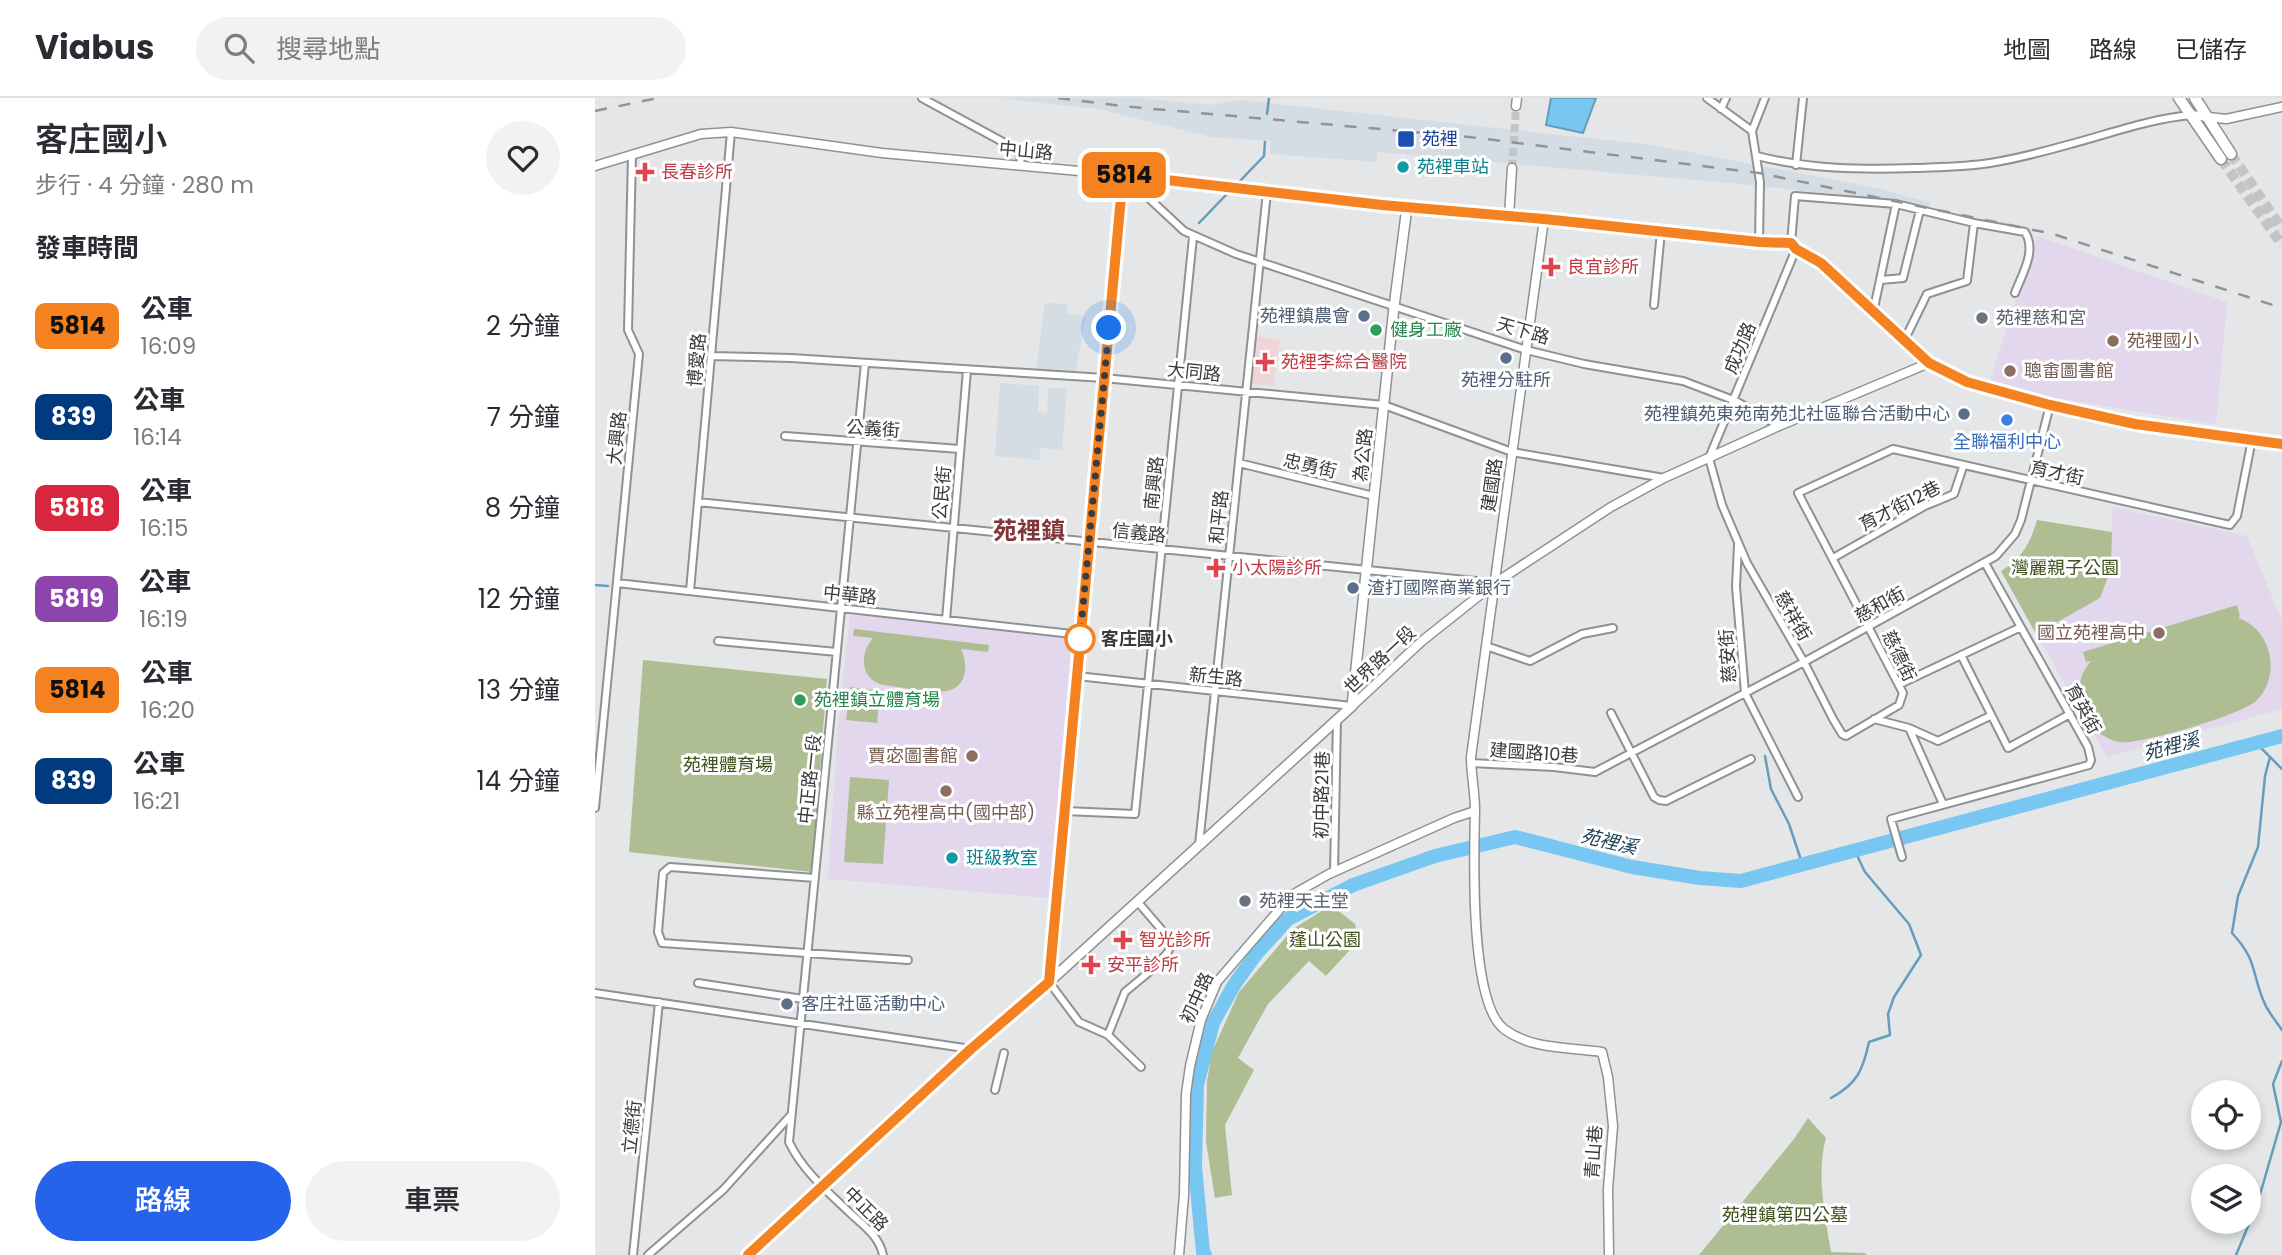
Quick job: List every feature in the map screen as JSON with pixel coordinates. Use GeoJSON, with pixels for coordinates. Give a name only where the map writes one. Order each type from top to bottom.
{"type":"FeatureCollection","features":[{"type":"Feature","properties":{"kind":"main road"},"geometry":{"type":"LineString","coordinates":[[2179,98],[2226,156],[2209,119],[2195,98]]}},
{"type":"Feature","properties":{"kind":"main road","name":"為公路"},"geometry":{"type":"LineString","coordinates":[[1352,706],[1406,207]]}},
{"type":"Feature","properties":{"kind":"main road","name":"世界路一段"},"geometry":{"type":"LineString","coordinates":[[748,1255],[971,1049],[1049,982],[1352,706]]}},
{"type":"Feature","properties":{"kind":"street"},"geometry":{"type":"LineString","coordinates":[[922,98],[1014,148],[1020,155],[1021,166]]}},
{"type":"Feature","properties":{"kind":"street"},"geometry":{"type":"LineString","coordinates":[[1707,98],[1752,131]]}},
{"type":"Feature","properties":{"kind":"street"},"geometry":{"type":"LineString","coordinates":[[1721,109],[1726,98]]}},
{"type":"Feature","properties":{"kind":"street"},"geometry":{"type":"LineString","coordinates":[[1759,242],[1760,191],[1752,131],[1765,98]]}},
{"type":"Feature","properties":{"kind":"street"},"geometry":{"type":"LineString","coordinates":[[1796,165],[1803,98]]}},
{"type":"Feature","properties":{"kind":"street"},"geometry":{"type":"LineString","coordinates":[[1757,156],[1796,165],[1885,169],[1989,163],[2169,117],[2226,119],[2282,107]]}},
{"type":"Feature","properties":{"kind":"street","name":"中山路"},"geometry":{"type":"LineString","coordinates":[[595,166],[701,134],[731,132],[870,151],[1794,246]]}},
{"type":"Feature","properties":{"kind":"street","name":"博愛路"},"geometry":{"type":"LineString","coordinates":[[690,591],[731,132]]}},
{"type":"Feature","properties":{"kind":"street","name":"大興路"},"geometry":{"type":"LineString","coordinates":[[595,808],[639,354],[628,330],[632,155]]}},
{"type":"Feature","properties":{"kind":"street"},"geometry":{"type":"LineString","coordinates":[[1509,216],[1512,168]]}},
{"type":"Feature","properties":{"kind":"street"},"geometry":{"type":"LineString","coordinates":[[1123,175],[1049,982],[1079,1022],[1108,1035],[1141,1067]]}},
{"type":"Feature","properties":{"kind":"street","name":"天下路"},"geometry":{"type":"LineString","coordinates":[[1123,175],[1184,232],[1236,254],[1526,350],[1584,364],[1683,381],[1734,400],[1779,426]]}},
{"type":"Feature","properties":{"kind":"street","name":"和平路"},"geometry":{"type":"LineString","coordinates":[[1199,846],[1267,192]]}},
{"type":"Feature","properties":{"kind":"street","name":"成功路"},"geometry":{"type":"LineString","coordinates":[[1709,458],[1794,246],[1795,196],[1896,204]]}},
{"type":"Feature","properties":{"kind":"street"},"geometry":{"type":"LineString","coordinates":[[1873,313],[1896,204],[2025,232],[2029,238],[2029,258],[2015,293]]}},
{"type":"Feature","properties":{"kind":"street"},"geometry":{"type":"LineString","coordinates":[[1881,280],[1903,278],[1920,210]]}},
{"type":"Feature","properties":{"kind":"street","name":"建國路"},"geometry":{"type":"LineString","coordinates":[[1544,219],[1471,760],[1475,811],[1476,938],[1486,997],[1492,1014],[1501,1027],[1529,1044],[1602,1052]]}},
{"type":"Feature","properties":{"kind":"street"},"geometry":{"type":"LineString","coordinates":[[1904,341],[1927,294],[1967,281],[1974,223]]}},
{"type":"Feature","properties":{"kind":"street"},"geometry":{"type":"LineString","coordinates":[[1654,305],[1661,231]]}},
{"type":"Feature","properties":{"kind":"street","name":"南興路"},"geometry":{"type":"LineString","coordinates":[[1065,811],[1135,814],[1193,237]]}},
{"type":"Feature","properties":{"kind":"street"},"geometry":{"type":"LineString","coordinates":[[1794,246],[1821,263],[1929,363],[1967,382],[2050,405],[2135,424],[2282,444]]}},
{"type":"Feature","properties":{"kind":"street","name":"大同路"},"geometry":{"type":"LineString","coordinates":[[711,356],[791,358],[1104,378],[1384,405],[1512,452],[1664,478]]}},
{"type":"Feature","properties":{"kind":"street","name":"中正路一段"},"geometry":{"type":"LineString","coordinates":[[823,1187],[795,1156],[789,1142],[865,363]]}},
{"type":"Feature","properties":{"kind":"street"},"geometry":{"type":"LineString","coordinates":[[1779,426],[1929,363]]}},
{"type":"Feature","properties":{"kind":"street","name":"公民街"},"geometry":{"type":"LineString","coordinates":[[946,620],[967,370]]}},
{"type":"Feature","properties":{"kind":"street","name":"慈和街"},"geometry":{"type":"LineString","coordinates":[[1632,751],[1869,627],[1985,563],[2004,549],[2015,534],[2050,405]]}},
{"type":"Feature","properties":{"kind":"street","name":"世界路一段"},"geometry":{"type":"LineString","coordinates":[[1352,706],[1422,641],[1495,583],[1589,521],[1664,478],[1779,426]]}},
{"type":"Feature","properties":{"kind":"street","name":"公義街"},"geometry":{"type":"LineString","coordinates":[[785,436],[960,449]]}},
{"type":"Feature","properties":{"kind":"street","name":"育才街"},"geometry":{"type":"LineString","coordinates":[[1798,493],[1893,449],[1963,467],[2229,525],[2237,516],[2252,439]]}},
{"type":"Feature","properties":{"kind":"street","name":"慈祥街"},"geometry":{"type":"LineString","coordinates":[[1709,458],[1722,505],[1738,543],[1833,719],[1846,736]]}},
{"type":"Feature","properties":{"kind":"street","name":"忠勇街"},"geometry":{"type":"LineString","coordinates":[[1239,463],[1374,496]]}},
{"type":"Feature","properties":{"kind":"street","name":"育才街12巷"},"geometry":{"type":"LineString","coordinates":[[1833,558],[1925,506],[1954,494],[1963,467]]}},
{"type":"Feature","properties":{"kind":"street","name":"慈德街"},"geometry":{"type":"LineString","coordinates":[[1798,493],[1903,692],[1899,705],[1846,736]]}},
{"type":"Feature","properties":{"kind":"street","name":"信義路"},"geometry":{"type":"LineString","coordinates":[[698,502],[1495,583]]}},
{"type":"Feature","properties":{"kind":"street","name":"慈安街"},"geometry":{"type":"LineString","coordinates":[[1738,543],[1736,587],[1745,693],[1798,797]]}},
{"type":"Feature","properties":{"kind":"street","name":"育英街"},"geometry":{"type":"LineString","coordinates":[[1902,857],[1891,819],[2089,765],[2091,760],[2088,747],[1985,563]]}},
{"type":"Feature","properties":{"kind":"street","name":"中華路"},"geometry":{"type":"LineString","coordinates":[[617,583],[1081,635]]}},
{"type":"Feature","properties":{"kind":"street"},"geometry":{"type":"LineString","coordinates":[[1899,684],[2021,627]]}},
{"type":"Feature","properties":{"kind":"street"},"geometry":{"type":"LineString","coordinates":[[1486,646],[1530,661],[1582,634],[1613,628]]}},
{"type":"Feature","properties":{"kind":"street"},"geometry":{"type":"LineString","coordinates":[[718,640],[837,652]]}},
{"type":"Feature","properties":{"kind":"street"},"geometry":{"type":"LineString","coordinates":[[1961,655],[2008,748],[2070,714]]}},
{"type":"Feature","properties":{"kind":"street","name":"新生路"},"geometry":{"type":"LineString","coordinates":[[1077,676],[1352,706]]}},
{"type":"Feature","properties":{"kind":"street"},"geometry":{"type":"LineString","coordinates":[[1611,713],[1654,797],[1659,800],[1666,801],[1751,759]]}},
{"type":"Feature","properties":{"kind":"street"},"geometry":{"type":"LineString","coordinates":[[1874,719],[1909,728],[1938,741],[1990,716]]}},
{"type":"Feature","properties":{"kind":"street","name":"初中路21巷"},"geometry":{"type":"LineString","coordinates":[[1334,872],[1337,719]]}},
{"type":"Feature","properties":{"kind":"street"},"geometry":{"type":"LineString","coordinates":[[1909,728],[1943,804]]}},
{"type":"Feature","properties":{"kind":"street","name":"建國路10巷"},"geometry":{"type":"LineString","coordinates":[[1471,760],[1595,772],[1632,751]]}},
{"type":"Feature","properties":{"kind":"street","name":"初中路"},"geometry":{"type":"LineString","coordinates":[[1179,1255],[1187,1094],[1201,1020],[1217,982],[1292,895],[1334,872],[1475,811]]}},
{"type":"Feature","properties":{"kind":"street"},"geometry":{"type":"LineString","coordinates":[[815,878],[670,867],[663,873],[658,932],[661,943],[908,960]]}},
{"type":"Feature","properties":{"kind":"street"},"geometry":{"type":"LineString","coordinates":[[1108,1035],[1125,992],[1154,968],[1168,952],[1172,942],[1137,901]]}},
{"type":"Feature","properties":{"kind":"street"},"geometry":{"type":"LineString","coordinates":[[698,983],[803,999]]}},
{"type":"Feature","properties":{"kind":"street"},"geometry":{"type":"LineString","coordinates":[[595,993],[971,1049]]}},
{"type":"Feature","properties":{"kind":"street","name":"立德街"},"geometry":{"type":"LineString","coordinates":[[633,1255],[659,1003]]}},
{"type":"Feature","properties":{"kind":"street","name":"青山巷"},"geometry":{"type":"LineString","coordinates":[[1602,1052],[1610,1087],[1613,1126],[1608,1189],[1609,1255]]}},
{"type":"Feature","properties":{"kind":"street"},"geometry":{"type":"LineString","coordinates":[[995,1090],[1004,1053]]}},
{"type":"Feature","properties":{"kind":"street"},"geometry":{"type":"LineString","coordinates":[[648,1255],[723,1190],[792,1114]]}},
{"type":"Feature","properties":{"kind":"street","name":"中正路"},"geometry":{"type":"LineString","coordinates":[[823,1187],[880,1242],[883,1255]]}},
{"type":"Feature","properties":{"kind":"shaded area"},"geometry":{"type":"Polygon","coordinates":[[[1001,98],[1139,98],[1210,105],[1240,100],[1653,145],[1877,188],[1930,203],[1928,210],[1851,196],[1742,184],[1377,152],[1377,162],[1270,154],[1270,141],[1211,137],[1098,109],[1001,98]]]}},
{"type":"Feature","properties":{"kind":"shaded area","name":"苑裡國小"},"geometry":{"type":"Polygon","coordinates":[[[2037,236],[2227,302],[2216,424],[2055,398],[1990,380],[2037,236]]]}},
{"type":"Feature","properties":{"kind":"shaded area"},"geometry":{"type":"Polygon","coordinates":[[[1045,303],[1067,304],[1066,314],[1086,316],[1075,372],[1036,370],[1045,303]]]}},
{"type":"Feature","properties":{"kind":"shaded area","name":"苑裡李綜合醫院"},"geometry":{"type":"Polygon","coordinates":[[[1255,336],[1280,340],[1273,386],[1251,384],[1255,336]]]}},
{"type":"Feature","properties":{"kind":"shaded area"},"geometry":{"type":"Polygon","coordinates":[[[1000,383],[1039,386],[1038,412],[1047,413],[1048,388],[1067,389],[1062,450],[1040,448],[1039,460],[995,456],[1000,383]]]}},
{"type":"Feature","properties":{"kind":"shaded area","name":"國立苑裡高中"},"geometry":{"type":"Polygon","coordinates":[[[2112,507],[2247,536],[2282,621],[2282,709],[2107,757],[2035,632],[2111,569],[2112,507]]]}},
{"type":"Feature","properties":{"kind":"shaded area"},"geometry":{"type":"Polygon","coordinates":[[[850,615],[1072,636],[1049,898],[828,879],[838,727],[850,615]]]}},
{"type":"Feature","properties":{"kind":"green space","name":"灣麗親子公園"},"geometry":{"type":"Polygon","coordinates":[[[2037,520],[2112,532],[2111,569],[2100,598],[2036,634],[2001,571],[2024,550],[2037,520]]]}},
{"type":"Feature","properties":{"kind":"green space"},"geometry":{"type":"Polygon","coordinates":[[[2237,605],[2240,616],[2238,618],[2259,632],[2269,654],[2269,679],[2256,701],[2211,721],[2129,742],[2112,740],[2092,726],[2079,698],[2079,685],[2091,661],[2086,662],[2083,652],[2237,605]]]}},
{"type":"Feature","properties":{"kind":"green space"},"geometry":{"type":"Polygon","coordinates":[[[854,629],[989,645],[988,652],[961,649],[965,674],[954,689],[940,692],[884,685],[870,678],[864,666],[865,651],[873,638],[853,636],[854,629]]]}},
{"type":"Feature","properties":{"kind":"green space","name":"苑裡體育場"},"geometry":{"type":"Polygon","coordinates":[[[643,660],[827,679],[812,872],[629,852],[643,660]]]}},
{"type":"Feature","properties":{"kind":"green space"},"geometry":{"type":"Polygon","coordinates":[[[850,687],[880,691],[877,723],[846,720],[850,687]]]}},
{"type":"Feature","properties":{"kind":"green space"},"geometry":{"type":"Polygon","coordinates":[[[850,777],[889,780],[883,864],[844,862],[850,777]]]}},
{"type":"Feature","properties":{"kind":"green space","name":"蓬山公園"},"geometry":{"type":"Polygon","coordinates":[[[1331,905],[1355,924],[1358,941],[1326,976],[1309,961],[1268,1004],[1238,1058],[1254,1070],[1225,1125],[1232,1195],[1215,1198],[1206,1142],[1207,1081],[1212,1052],[1239,992],[1293,929],[1331,905]]]}},
{"type":"Feature","properties":{"kind":"green space","name":"苑裡鎮第四公墓"},"geometry":{"type":"Polygon","coordinates":[[[1808,1118],[1826,1138],[1822,1180],[1831,1252],[1867,1255],[1699,1255],[1794,1139],[1808,1118]]]}},
{"type":"Feature","properties":{"kind":"water"},"geometry":{"type":"Polygon","coordinates":[[[1551,98],[1596,98],[1583,133],[1546,125],[1551,98]]]}},
{"type":"Feature","properties":{"kind":"waterway"},"geometry":{"type":"LineString","coordinates":[[1267,114],[1269,98]]}},
{"type":"Feature","properties":{"kind":"waterway"},"geometry":{"type":"LineString","coordinates":[[1238,183],[1264,156],[1265,142]]}},
{"type":"Feature","properties":{"kind":"waterway"},"geometry":{"type":"LineString","coordinates":[[1199,223],[1227,194]]}},
{"type":"Feature","properties":{"kind":"waterway"},"geometry":{"type":"LineString","coordinates":[[595,585],[608,586]]}},
{"type":"Feature","properties":{"kind":"waterway","name":"苑裡溪"},"geometry":{"type":"LineString","coordinates":[[1205,1255],[1195,1167],[1197,1085],[1213,1023],[1234,985],[1257,953],[1288,919],[1353,885],[1435,856],[1515,837],[1632,867],[1700,878],[1741,881],[2282,736]]}},
{"type":"Feature","properties":{"kind":"waterway"},"geometry":{"type":"LineString","coordinates":[[2256,743],[2282,769]]}},
{"type":"Feature","properties":{"kind":"waterway"},"geometry":{"type":"LineString","coordinates":[[1765,756],[1771,789],[1789,824],[1802,863]]}},
{"type":"Feature","properties":{"kind":"waterway"},"geometry":{"type":"LineString","coordinates":[[2270,757],[2265,776],[2258,847],[2238,896],[2232,933],[2246,951],[2266,1006],[2282,1030]]}},
{"type":"Feature","properties":{"kind":"waterway"},"geometry":{"type":"LineString","coordinates":[[1831,1098],[1853,1082],[1864,1061],[1869,1042],[1890,1035],[1888,1014],[1894,997],[1921,955],[1909,924],[1865,872],[1854,849]]}},
{"type":"Feature","properties":{"kind":"waterway"},"geometry":{"type":"LineString","coordinates":[[2236,1255],[2257,1205],[2281,1122],[2273,1084],[2282,1061]]}},
{"type":"Feature","properties":{"kind":"tunnel"},"geometry":{"type":"LineString","coordinates":[[1512,168],[1516,106]]}},
{"type":"Feature","properties":{"kind":"tunnel"},"geometry":{"type":"LineString","coordinates":[[2231,154],[2282,229]]}},
{"type":"Feature","properties":{"kind":"tunnel"},"geometry":{"type":"LineString","coordinates":[[2221,159],[2282,245]]}},
{"type":"Feature","properties":{"kind":"railway"},"geometry":{"type":"LineString","coordinates":[[595,111],[658,98]]}},
{"type":"Feature","properties":{"kind":"railway"},"geometry":{"type":"LineString","coordinates":[[1058,98],[1469,137],[1759,173],[2053,234],[2282,308]]}},
{"type":"Feature","properties":{"kind":"bus line","name":"5814"},"geometry":{"type":"LineString","coordinates":[[748,1255],[1025,1000],[1049,982],[1123,175],[1382,205],[1791,243],[1796,249],[1821,263],[1929,363],[1967,382],[2050,405],[2135,424],[2282,444]]}},
{"type":"Feature","properties":{"kind":"place","name":"苑裡"},"geometry":{"type":"Point","coordinates":[1406,139]}},
{"type":"Feature","properties":{"kind":"place","name":"苑裡車站"},"geometry":{"type":"Point","coordinates":[1403,167]}},
{"type":"Feature","properties":{"kind":"place","name":"長春診所"},"geometry":{"type":"Point","coordinates":[645,172]}},
{"type":"Feature","properties":{"kind":"place","name":"良宜診所"},"geometry":{"type":"Point","coordinates":[1551,267]}},
{"type":"Feature","properties":{"kind":"place","name":"苑裡鎮農會"},"geometry":{"type":"Point","coordinates":[1364,316]}},
{"type":"Feature","properties":{"kind":"place","name":"苑裡慈和宮"},"geometry":{"type":"Point","coordinates":[1982,318]}},
{"type":"Feature","properties":{"kind":"place","name":"健身工廠"},"geometry":{"type":"Point","coordinates":[1376,330]}},
{"type":"Feature","properties":{"kind":"place","name":"苑裡國小"},"geometry":{"type":"Point","coordinates":[2113,341]}},
{"type":"Feature","properties":{"kind":"place","name":"苑裡分駐所"},"geometry":{"type":"Point","coordinates":[1506,358]}},
{"type":"Feature","properties":{"kind":"place","name":"苑裡李綜合醫院"},"geometry":{"type":"Point","coordinates":[1265,362]}},
{"type":"Feature","properties":{"kind":"place","name":"聰畬圖書館"},"geometry":{"type":"Point","coordinates":[2010,371]}},
{"type":"Feature","properties":{"kind":"place","name":"苑裡鎮苑東苑南苑北社區聯合活動中心"},"geometry":{"type":"Point","coordinates":[1964,414]}},
{"type":"Feature","properties":{"kind":"place","name":"全聯福利中心"},"geometry":{"type":"Point","coordinates":[2007,420]}},
{"type":"Feature","properties":{"kind":"place","name":"小太陽診所"},"geometry":{"type":"Point","coordinates":[1216,568]}},
{"type":"Feature","properties":{"kind":"place","name":"渣打國際商業銀行"},"geometry":{"type":"Point","coordinates":[1353,588]}},
{"type":"Feature","properties":{"kind":"place","name":"國立苑裡高中"},"geometry":{"type":"Point","coordinates":[2159,633]}},
{"type":"Feature","properties":{"kind":"place","name":"客庄國小"},"geometry":{"type":"Point","coordinates":[1080,639]}},
{"type":"Feature","properties":{"kind":"place","name":"苑裡鎮立體育場"},"geometry":{"type":"Point","coordinates":[800,700]}},
{"type":"Feature","properties":{"kind":"place","name":"賈宓圖書館"},"geometry":{"type":"Point","coordinates":[972,756]}},
{"type":"Feature","properties":{"kind":"place","name":"縣立苑裡高中(國中部)"},"geometry":{"type":"Point","coordinates":[946,791]}},
{"type":"Feature","properties":{"kind":"place","name":"班級教室"},"geometry":{"type":"Point","coordinates":[952,858]}},
{"type":"Feature","properties":{"kind":"place","name":"苑裡天主堂"},"geometry":{"type":"Point","coordinates":[1245,901]}},
{"type":"Feature","properties":{"kind":"place","name":"智光診所"},"geometry":{"type":"Point","coordinates":[1123,940]}},
{"type":"Feature","properties":{"kind":"place","name":"安平診所"},"geometry":{"type":"Point","coordinates":[1091,965]}},
{"type":"Feature","properties":{"kind":"place","name":"客庄社區活動中心"},"geometry":{"type":"Point","coordinates":[787,1004]}},
{"type":"Feature","properties":{"kind":"district","name":"苑裡鎮"},"geometry":{"type":"Point","coordinates":[1029,531]}},
{"type":"Feature","properties":{"kind":"route"},"geometry":{"type":"LineString","coordinates":[[1080,639],[1109,328]]}}]}
